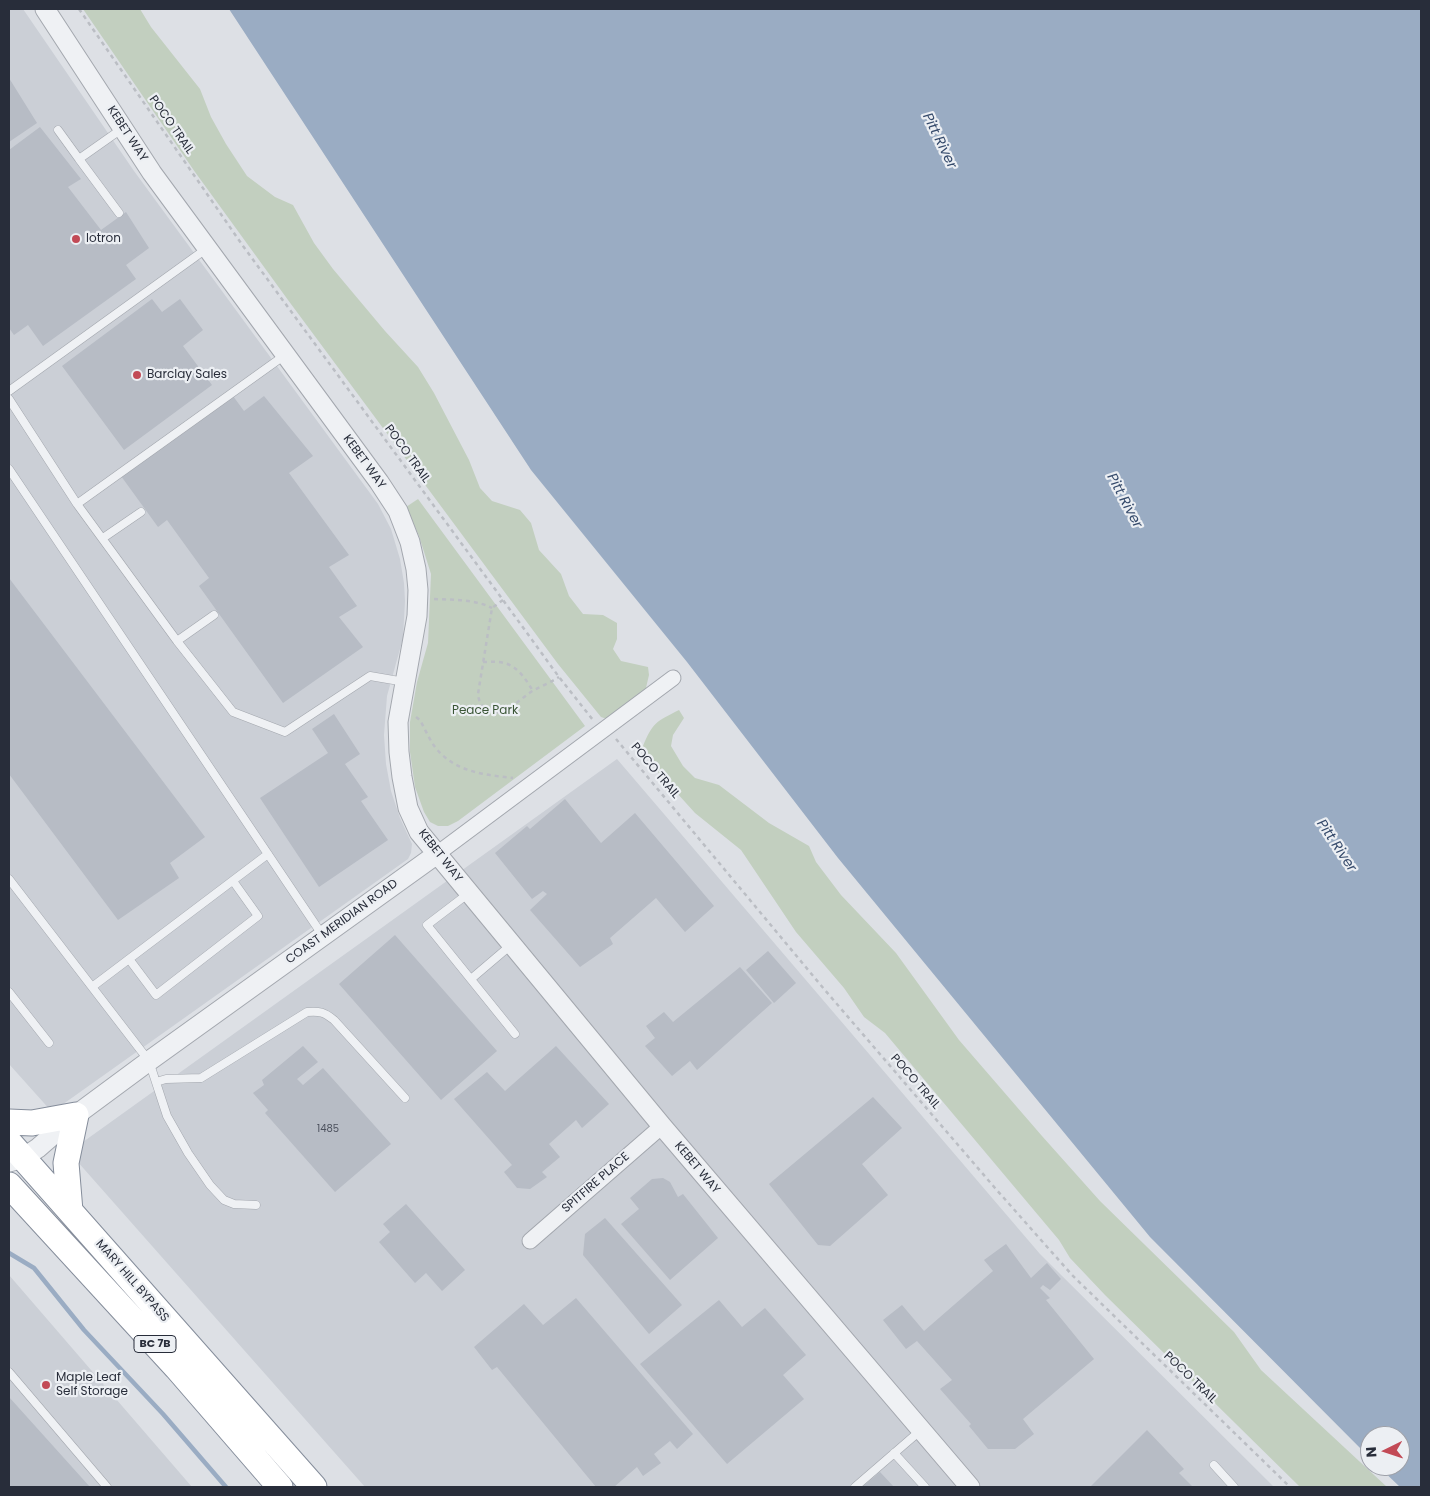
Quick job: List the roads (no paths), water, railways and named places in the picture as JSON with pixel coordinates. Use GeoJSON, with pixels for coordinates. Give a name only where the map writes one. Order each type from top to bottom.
{"type":"FeatureCollection","features":[{"type":"Feature","properties":{"kind":"highway"},"geometry":{"type":"LineString","coordinates":[[9,1122],[32,1123],[76,1115],[66,1163],[70,1211]]}},
{"type":"Feature","properties":{"kind":"highway","name":"MARY HILL BYPASS"},"geometry":{"type":"LineString","coordinates":[[13,1154],[70,1211],[314,1487]]}},
{"type":"Feature","properties":{"kind":"highway","name":"MARY HILL BYPASS"},"geometry":{"type":"LineString","coordinates":[[9,1185],[18,1203],[177,1368],[280,1487]]}},
{"type":"Feature","properties":{"kind":"street","name":"KEBET WAY"},"geometry":{"type":"LineString","coordinates":[[45,9],[152,173],[379,482],[398,511],[410,542],[416,568],[418,598],[417,616],[398,722],[398,752],[408,808],[418,832],[662,1126],[970,1487]]}},
{"type":"Feature","properties":{"kind":"street","name":"COAST MERIDIAN ROAD"},"geometry":{"type":"LineString","coordinates":[[13,1154],[38,1148],[76,1115],[437,854],[673,678]]}},
{"type":"Feature","properties":{"kind":"street","name":"SPITFIRE PLACE"},"geometry":{"type":"LineString","coordinates":[[530,1241],[662,1126]]}},
{"type":"Feature","properties":{"kind":"lane"},"geometry":{"type":"LineString","coordinates":[[79,159],[123,128]]}},
{"type":"Feature","properties":{"kind":"lane"},"geometry":{"type":"LineString","coordinates":[[58,130],[119,213]]}},
{"type":"Feature","properties":{"kind":"lane"},"geometry":{"type":"LineString","coordinates":[[9,391],[207,249]]}},
{"type":"Feature","properties":{"kind":"lane"},"geometry":{"type":"LineString","coordinates":[[77,504],[285,354]]}},
{"type":"Feature","properties":{"kind":"lane"},"geometry":{"type":"LineString","coordinates":[[9,399],[77,504],[177,641],[233,712],[285,732],[370,676],[406,682]]}},
{"type":"Feature","properties":{"kind":"lane"},"geometry":{"type":"LineString","coordinates":[[9,470],[323,936]]}},
{"type":"Feature","properties":{"kind":"lane"},"geometry":{"type":"LineString","coordinates":[[103,538],[141,512]]}},
{"type":"Feature","properties":{"kind":"lane"},"geometry":{"type":"LineString","coordinates":[[177,641],[214,615]]}},
{"type":"Feature","properties":{"kind":"lane"},"geometry":{"type":"LineString","coordinates":[[92,987],[268,854]]}},
{"type":"Feature","properties":{"kind":"lane"},"geometry":{"type":"LineString","coordinates":[[9,879],[149,1061],[167,1116],[188,1153],[210,1185],[224,1200],[234,1204],[256,1205]]}},
{"type":"Feature","properties":{"kind":"lane"},"geometry":{"type":"LineString","coordinates":[[129,959],[156,995],[258,916],[233,881]]}},
{"type":"Feature","properties":{"kind":"lane"},"geometry":{"type":"LineString","coordinates":[[468,893],[427,926],[515,1034]]}},
{"type":"Feature","properties":{"kind":"lane"},"geometry":{"type":"LineString","coordinates":[[471,979],[512,945]]}},
{"type":"Feature","properties":{"kind":"lane"},"geometry":{"type":"LineString","coordinates":[[9,992],[49,1042]]}},
{"type":"Feature","properties":{"kind":"lane"},"geometry":{"type":"LineString","coordinates":[[156,1082],[166,1079],[201,1078],[307,1012],[315,1011],[323,1012],[334,1020],[405,1098]]}},
{"type":"Feature","properties":{"kind":"lane"},"geometry":{"type":"LineString","coordinates":[[9,1372],[107,1487]]}},
{"type":"Feature","properties":{"kind":"lane"},"geometry":{"type":"LineString","coordinates":[[855,1487],[921,1430]]}},
{"type":"Feature","properties":{"kind":"lane"},"geometry":{"type":"LineString","coordinates":[[894,1453],[925,1487]]}},
{"type":"Feature","properties":{"kind":"lane"},"geometry":{"type":"LineString","coordinates":[[1214,1465],[1234,1487]]}},
{"type":"Feature","properties":{"kind":"water","name":"Pitt River"},"geometry":{"type":"Polygon","coordinates":[[[229,9],[1421,9],[1421,1487],[1400,1487],[1388,1476],[1410,1476],[1410,1426],[1360,1426],[1360,1448],[1150,1237],[838,858],[687,662],[531,470],[229,9]]]}},
{"type":"Feature","properties":{"kind":"waterway"},"geometry":{"type":"LineString","coordinates":[[9,1253],[34,1268],[84,1330],[163,1414],[226,1487]]}},
{"type":"Feature","properties":{"kind":"place","name":"Iotron"},"geometry":{"type":"Point","coordinates":[76,239]}},
{"type":"Feature","properties":{"kind":"place","name":"Barclay Sales"},"geometry":{"type":"Point","coordinates":[137,375]}},
{"type":"Feature","properties":{"kind":"place","name":"Maple Leaf Self Storage"},"geometry":{"type":"Point","coordinates":[46,1385]}},
{"type":"Feature","properties":{"kind":"park label","name":"Peace Park"},"geometry":{"type":"Point","coordinates":[485,711]}}]}
